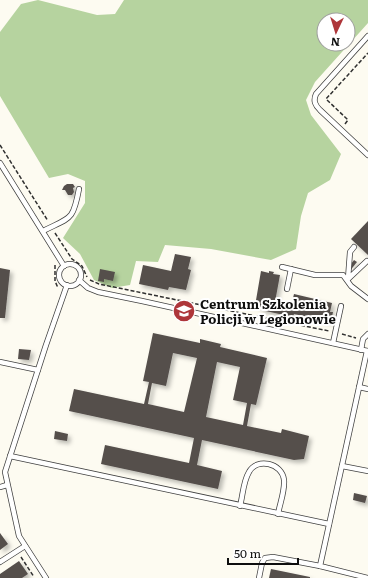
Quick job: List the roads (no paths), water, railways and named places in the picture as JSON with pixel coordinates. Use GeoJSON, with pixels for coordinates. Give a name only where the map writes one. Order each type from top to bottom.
{"type":"FeatureCollection","features":[{"type":"Feature","properties":{"kind":"lane"},"geometry":{"type":"LineString","coordinates":[[368,36],[316,94],[314,99],[315,105],[368,155]]}},
{"type":"Feature","properties":{"kind":"lane"},"geometry":{"type":"LineString","coordinates":[[0,163],[64,266]]}},
{"type":"Feature","properties":{"kind":"lane"},"geometry":{"type":"LineString","coordinates":[[43,231],[68,219],[72,215],[79,189]]}},
{"type":"Feature","properties":{"kind":"lane"},"geometry":{"type":"LineString","coordinates":[[354,247],[350,252],[348,279],[351,286],[368,299]]}},
{"type":"Feature","properties":{"kind":"lane"},"geometry":{"type":"LineString","coordinates":[[348,279],[367,261]]}},
{"type":"Feature","properties":{"kind":"lane"},"geometry":{"type":"LineString","coordinates":[[72,265],[80,272],[79,280],[74,285],[67,285],[61,281],[60,272],[64,266],[72,265]]}},
{"type":"Feature","properties":{"kind":"lane"},"geometry":{"type":"LineString","coordinates":[[282,267],[315,275],[343,275],[348,279]]}},
{"type":"Feature","properties":{"kind":"lane"},"geometry":{"type":"LineString","coordinates":[[287,289],[291,269]]}},
{"type":"Feature","properties":{"kind":"lane"},"geometry":{"type":"LineString","coordinates":[[79,280],[88,288],[98,292],[368,351],[320,566]]}},
{"type":"Feature","properties":{"kind":"lane"},"geometry":{"type":"LineString","coordinates":[[44,577],[24,546],[17,532],[5,472],[67,285]]}},
{"type":"Feature","properties":{"kind":"lane"},"geometry":{"type":"LineString","coordinates":[[333,343],[341,306]]}},
{"type":"Feature","properties":{"kind":"lane"},"geometry":{"type":"LineString","coordinates":[[361,350],[363,339],[368,334]]}},
{"type":"Feature","properties":{"kind":"lane"},"geometry":{"type":"LineString","coordinates":[[0,362],[38,370]]}},
{"type":"Feature","properties":{"kind":"lane"},"geometry":{"type":"LineString","coordinates":[[359,387],[368,389]]}},
{"type":"Feature","properties":{"kind":"lane"},"geometry":{"type":"LineString","coordinates":[[10,456],[329,524]]}},
{"type":"Feature","properties":{"kind":"lane"},"geometry":{"type":"LineString","coordinates":[[240,506],[249,471],[255,465],[262,463],[270,464],[276,466],[282,472],[284,478],[284,486],[278,514]]}},
{"type":"Feature","properties":{"kind":"lane"},"geometry":{"type":"LineString","coordinates":[[342,466],[368,472]]}},
{"type":"Feature","properties":{"kind":"lane"},"geometry":{"type":"LineString","coordinates":[[0,487],[8,485]]}},
{"type":"Feature","properties":{"kind":"lane"},"geometry":{"type":"LineString","coordinates":[[0,562],[24,546]]}},
{"type":"Feature","properties":{"kind":"lane"},"geometry":{"type":"LineString","coordinates":[[259,578],[262,563],[265,558],[273,557],[320,566],[368,578]]}},
{"type":"Feature","properties":{"kind":"place","name":"Centrum Szkolenia Policji w Legionowie"},"geometry":{"type":"Point","coordinates":[184,311]}}]}
